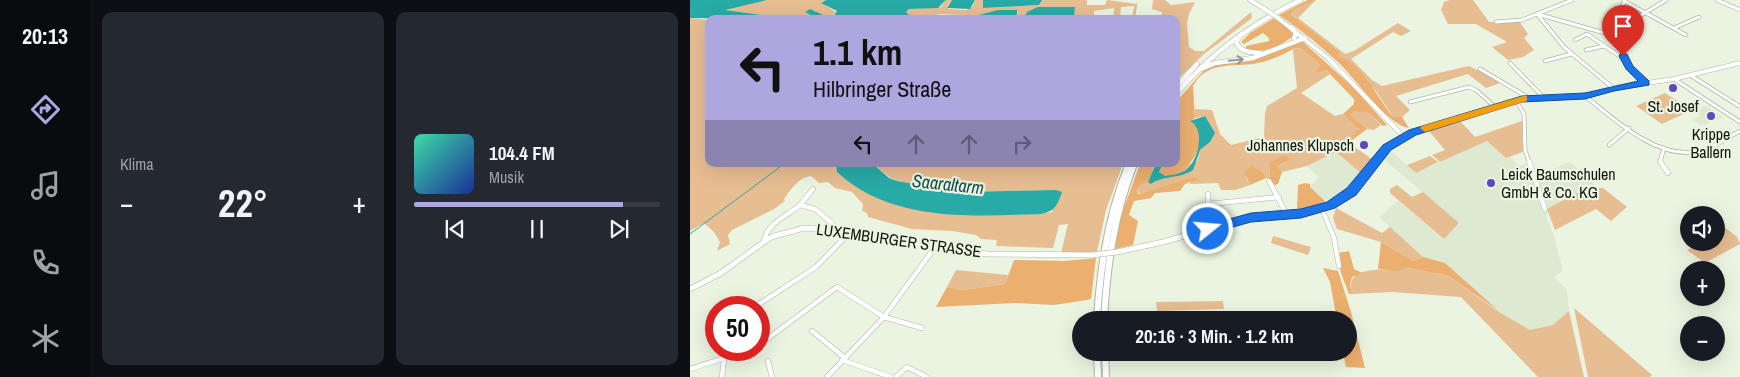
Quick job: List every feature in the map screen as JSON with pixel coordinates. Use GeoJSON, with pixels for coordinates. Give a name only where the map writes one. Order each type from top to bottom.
{"type":"FeatureCollection","features":[{"type":"Feature","properties":{"kind":"highway"},"geometry":{"type":"LineString","coordinates":[[1180,83],[1203,58],[1232,35],[1260,17],[1293,0]]}},
{"type":"Feature","properties":{"kind":"highway"},"geometry":{"type":"LineString","coordinates":[[1180,89],[1216,52],[1242,32],[1301,0]]}},
{"type":"Feature","properties":{"kind":"highway"},"geometry":{"type":"LineString","coordinates":[[1291,27],[1296,33],[1294,38]]}},
{"type":"Feature","properties":{"kind":"highway"},"geometry":{"type":"LineString","coordinates":[[1242,32],[1237,45],[1241,50],[1252,53],[1267,51],[1294,38],[1304,37]]}},
{"type":"Feature","properties":{"kind":"highway"},"geometry":{"type":"LineString","coordinates":[[1191,76],[1214,63],[1253,58],[1304,37]]}},
{"type":"Feature","properties":{"kind":"highway"},"geometry":{"type":"LineString","coordinates":[[1098,311],[1104,244],[1113,206],[1127,167]]}},
{"type":"Feature","properties":{"kind":"highway"},"geometry":{"type":"LineString","coordinates":[[1105,311],[1110,244],[1119,207],[1133,167]]}},
{"type":"Feature","properties":{"kind":"highway"},"geometry":{"type":"LineString","coordinates":[[1097,361],[1098,377]]}},
{"type":"Feature","properties":{"kind":"highway"},"geometry":{"type":"LineString","coordinates":[[1105,361],[1106,377]]}},
{"type":"Feature","properties":{"kind":"main road"},"geometry":{"type":"LineString","coordinates":[[1251,0],[1291,27],[1336,65],[1403,136]]}},
{"type":"Feature","properties":{"kind":"main road","name":"LUXEMBURGER STRASSE"},"geometry":{"type":"LineString","coordinates":[[690,289],[720,274],[764,241],[793,229],[832,228],[968,252],[1034,256],[1092,255],[1139,248],[1251,217],[1288,215],[1322,209],[1347,195],[1383,151],[1403,136],[1516,100],[1542,96],[1585,96],[1613,88],[1690,76],[1740,63]]}},
{"type":"Feature","properties":{"kind":"street"},"geometry":{"type":"LineString","coordinates":[[1496,22],[1517,21],[1572,0]]}},
{"type":"Feature","properties":{"kind":"street"},"geometry":{"type":"LineString","coordinates":[[1624,60],[1623,53],[1626,39],[1619,16],[1620,7],[1625,0],[1686,35]]}},
{"type":"Feature","properties":{"kind":"street"},"geometry":{"type":"LineString","coordinates":[[1630,22],[1666,0]]}},
{"type":"Feature","properties":{"kind":"street"},"geometry":{"type":"LineString","coordinates":[[1717,0],[1740,10]]}},
{"type":"Feature","properties":{"kind":"street"},"geometry":{"type":"LineString","coordinates":[[1537,14],[1626,39]]}},
{"type":"Feature","properties":{"kind":"street"},"geometry":{"type":"LineString","coordinates":[[1537,14],[1561,45],[1613,88]]}},
{"type":"Feature","properties":{"kind":"street"},"geometry":{"type":"LineString","coordinates":[[1674,28],[1699,17]]}},
{"type":"Feature","properties":{"kind":"street"},"geometry":{"type":"LineString","coordinates":[[1575,40],[1587,34],[1624,60],[1645,83]]}},
{"type":"Feature","properties":{"kind":"street"},"geometry":{"type":"LineString","coordinates":[[1586,50],[1604,46]]}},
{"type":"Feature","properties":{"kind":"street"},"geometry":{"type":"LineString","coordinates":[[1545,61],[1571,54]]}},
{"type":"Feature","properties":{"kind":"street"},"geometry":{"type":"LineString","coordinates":[[1510,63],[1542,96]]}},
{"type":"Feature","properties":{"kind":"street"},"geometry":{"type":"LineString","coordinates":[[1480,69],[1529,98]]}},
{"type":"Feature","properties":{"kind":"street"},"geometry":{"type":"LineString","coordinates":[[1690,76],[1739,106]]}},
{"type":"Feature","properties":{"kind":"street"},"geometry":{"type":"LineString","coordinates":[[1674,79],[1740,122]]}},
{"type":"Feature","properties":{"kind":"street"},"geometry":{"type":"LineString","coordinates":[[1410,102],[1469,88],[1476,90],[1495,107]]}},
{"type":"Feature","properties":{"kind":"street"},"geometry":{"type":"LineString","coordinates":[[1585,96],[1629,128],[1664,148],[1682,153],[1696,152],[1740,131]]}},
{"type":"Feature","properties":{"kind":"street"},"geometry":{"type":"LineString","coordinates":[[1516,100],[1524,114],[1525,150],[1545,209]]}},
{"type":"Feature","properties":{"kind":"street"},"geometry":{"type":"LineString","coordinates":[[1608,145],[1629,128]]}},
{"type":"Feature","properties":{"kind":"street"},"geometry":{"type":"LineString","coordinates":[[1664,148],[1660,162],[1668,173]]}},
{"type":"Feature","properties":{"kind":"street"},"geometry":{"type":"LineString","coordinates":[[1269,181],[1288,215]]}},
{"type":"Feature","properties":{"kind":"street"},"geometry":{"type":"LineString","coordinates":[[764,241],[764,237],[772,226],[800,205],[813,189]]}},
{"type":"Feature","properties":{"kind":"street"},"geometry":{"type":"LineString","coordinates":[[1208,194],[1208,229]]}},
{"type":"Feature","properties":{"kind":"street"},"geometry":{"type":"LineString","coordinates":[[1208,204],[1279,197]]}},
{"type":"Feature","properties":{"kind":"street"},"geometry":{"type":"LineString","coordinates":[[800,205],[819,212],[832,223],[832,228]]}},
{"type":"Feature","properties":{"kind":"street"},"geometry":{"type":"LineString","coordinates":[[1322,209],[1334,238],[1339,266]]}},
{"type":"Feature","properties":{"kind":"street"},"geometry":{"type":"LineString","coordinates":[[770,297],[816,267],[851,231]]}},
{"type":"Feature","properties":{"kind":"street"},"geometry":{"type":"LineString","coordinates":[[827,377],[884,317],[935,247]]}},
{"type":"Feature","properties":{"kind":"street"},"geometry":{"type":"LineString","coordinates":[[770,337],[837,287],[884,317],[922,328]]}},
{"type":"Feature","properties":{"kind":"street"},"geometry":{"type":"LineString","coordinates":[[812,331],[844,359],[891,377]]}},
{"type":"Feature","properties":{"kind":"street"},"geometry":{"type":"LineString","coordinates":[[690,369],[717,361]]}},
{"type":"Feature","properties":{"kind":"street"},"geometry":{"type":"LineString","coordinates":[[722,377],[724,361]]}},
{"type":"Feature","properties":{"kind":"street"},"geometry":{"type":"LineString","coordinates":[[768,361],[772,377]]}},
{"type":"Feature","properties":{"kind":"street"},"geometry":{"type":"LineString","coordinates":[[896,377],[907,367],[927,377]]}},
{"type":"Feature","properties":{"kind":"shaded area"},"geometry":{"type":"Polygon","coordinates":[[[767,0],[826,0],[821,2],[837,13],[824,15],[810,9],[805,12],[811,15],[762,15],[725,10],[729,7],[767,0]]]}},
{"type":"Feature","properties":{"kind":"shaded area"},"geometry":{"type":"Polygon","coordinates":[[[946,0],[952,0],[947,6],[948,9],[966,10],[972,7],[975,0],[983,0],[983,8],[1039,5],[1042,0],[1087,0],[1087,5],[1105,5],[1107,0],[1137,4],[1138,0],[1136,15],[1133,15],[1134,6],[1121,7],[1120,15],[1113,15],[1114,8],[1094,11],[1094,15],[1074,15],[1075,7],[1027,12],[1026,15],[1018,15],[1018,12],[979,15],[909,15],[906,12],[909,9],[941,7],[946,0]]]}},
{"type":"Feature","properties":{"kind":"shaded area"},"geometry":{"type":"Polygon","coordinates":[[[1153,0],[1165,0],[1171,5],[1195,2],[1187,23],[1189,47],[1195,51],[1204,51],[1251,12],[1252,18],[1204,54],[1180,77],[1180,15],[1162,15],[1162,12],[1152,9],[1153,0]]]}},
{"type":"Feature","properties":{"kind":"shaded area"},"geometry":{"type":"Polygon","coordinates":[[[1308,0],[1316,0],[1293,11],[1291,15],[1340,53],[1337,57],[1353,64],[1361,72],[1393,117],[1402,117],[1409,128],[1391,119],[1332,56],[1279,15],[1308,0]]]}},
{"type":"Feature","properties":{"kind":"shaded area"},"geometry":{"type":"Polygon","coordinates":[[[1316,0],[1298,18],[1345,54],[1354,51],[1398,23],[1411,31],[1401,36],[1393,32],[1351,59],[1372,80],[1382,86],[1469,66],[1503,82],[1486,88],[1468,74],[1396,96],[1410,110],[1402,117],[1393,117],[1376,91],[1336,56],[1339,53],[1291,15],[1293,11],[1316,0]]]}},
{"type":"Feature","properties":{"kind":"shaded area"},"geometry":{"type":"Polygon","coordinates":[[[1450,0],[1473,0],[1489,22],[1519,21],[1528,34],[1524,38],[1534,50],[1523,57],[1508,60],[1492,47],[1507,42],[1476,24],[1448,24],[1441,10],[1444,2],[1450,0]]]}},
{"type":"Feature","properties":{"kind":"shaded area"},"geometry":{"type":"Polygon","coordinates":[[[690,18],[705,20],[705,167],[836,167],[837,172],[855,185],[895,202],[937,212],[1002,215],[1052,212],[1056,190],[960,192],[897,181],[877,167],[1122,167],[1106,210],[1097,252],[1061,253],[1068,224],[1059,225],[1053,248],[996,246],[997,240],[981,239],[976,235],[952,231],[912,229],[868,217],[867,213],[862,211],[863,204],[852,192],[835,188],[828,182],[819,183],[811,176],[799,181],[786,195],[785,201],[774,209],[732,230],[728,235],[730,244],[717,251],[720,242],[714,232],[704,223],[690,231],[690,18]]]}},
{"type":"Feature","properties":{"kind":"shaded area"},"geometry":{"type":"Polygon","coordinates":[[[1274,18],[1293,32],[1293,36],[1283,43],[1264,50],[1252,51],[1246,49],[1246,46],[1269,41],[1269,38],[1263,33],[1244,44],[1241,42],[1250,33],[1274,18]]]}},
{"type":"Feature","properties":{"kind":"shaded area"},"geometry":{"type":"Polygon","coordinates":[[[1302,41],[1354,88],[1387,125],[1383,126],[1367,112],[1354,111],[1351,115],[1367,129],[1351,141],[1346,141],[1359,129],[1343,114],[1354,104],[1354,99],[1326,70],[1316,74],[1320,65],[1302,49],[1296,48],[1263,62],[1215,68],[1199,77],[1193,86],[1195,118],[1191,121],[1198,129],[1200,139],[1197,150],[1184,170],[1175,176],[1166,177],[1159,172],[1162,167],[1180,167],[1180,97],[1205,69],[1214,65],[1243,62],[1302,41]]]}},
{"type":"Feature","properties":{"kind":"shaded area"},"geometry":{"type":"Polygon","coordinates":[[[1296,48],[1302,49],[1320,65],[1317,74],[1325,70],[1330,74],[1301,93],[1335,116],[1343,114],[1358,127],[1358,131],[1346,141],[1372,159],[1362,174],[1336,152],[1307,166],[1282,172],[1277,166],[1287,162],[1269,163],[1270,180],[1266,178],[1263,172],[1254,167],[1246,178],[1250,185],[1235,190],[1221,190],[1218,183],[1189,184],[1191,182],[1189,178],[1143,193],[1137,193],[1140,183],[1151,177],[1155,181],[1197,161],[1200,150],[1210,142],[1205,116],[1195,118],[1195,109],[1212,110],[1220,134],[1231,145],[1264,137],[1267,106],[1297,88],[1293,50],[1296,48]]]}},
{"type":"Feature","properties":{"kind":"shaded area"},"geometry":{"type":"Polygon","coordinates":[[[1665,93],[1692,110],[1662,124],[1636,106],[1665,93]]]}},
{"type":"Feature","properties":{"kind":"shaded area","name":"Krippe Ballern"},"geometry":{"type":"Polygon","coordinates":[[[1706,106],[1723,117],[1702,126],[1692,119],[1700,116],[1694,111],[1706,106]]]}},
{"type":"Feature","properties":{"kind":"shaded area"},"geometry":{"type":"Polygon","coordinates":[[[1354,111],[1367,112],[1381,125],[1374,130],[1367,129],[1351,115],[1354,111]]]}},
{"type":"Feature","properties":{"kind":"shaded area"},"geometry":{"type":"Polygon","coordinates":[[[1459,120],[1475,137],[1522,121],[1523,152],[1506,158],[1487,141],[1440,162],[1432,155],[1445,150],[1427,129],[1459,120]]]}},
{"type":"Feature","properties":{"kind":"shaded area","name":"Leick Baumschulen GmbH & Co. KG"},"geometry":{"type":"Polygon","coordinates":[[[1487,141],[1506,158],[1510,157],[1519,166],[1526,163],[1531,168],[1533,167],[1537,175],[1570,162],[1598,188],[1547,209],[1547,219],[1554,236],[1563,271],[1554,277],[1567,290],[1569,311],[1553,325],[1530,330],[1500,312],[1445,263],[1423,257],[1379,217],[1398,201],[1444,239],[1459,223],[1382,158],[1392,152],[1416,173],[1487,141]]]}},
{"type":"Feature","properties":{"kind":"shaded area"},"geometry":{"type":"Polygon","coordinates":[[[1336,152],[1362,174],[1345,194],[1325,201],[1310,186],[1319,177],[1307,166],[1336,152]]]}},
{"type":"Feature","properties":{"kind":"shaded area"},"geometry":{"type":"Polygon","coordinates":[[[1282,156],[1287,156],[1290,160],[1277,166],[1282,172],[1278,184],[1275,185],[1270,180],[1269,163],[1282,156]]]}},
{"type":"Feature","properties":{"kind":"shaded area"},"geometry":{"type":"Polygon","coordinates":[[[1430,156],[1438,162],[1416,173],[1407,165],[1430,156]]]}},
{"type":"Feature","properties":{"kind":"shaded area"},"geometry":{"type":"Polygon","coordinates":[[[1252,166],[1263,172],[1266,178],[1250,185],[1244,172],[1252,166]]]}},
{"type":"Feature","properties":{"kind":"shaded area"},"geometry":{"type":"Polygon","coordinates":[[[1139,167],[1154,167],[1149,179],[1139,187],[1137,193],[1139,194],[1189,178],[1199,179],[1185,184],[1180,191],[1155,193],[1151,198],[1134,201],[1129,215],[1138,221],[1133,245],[1115,249],[1121,216],[1139,167]]]}},
{"type":"Feature","properties":{"kind":"shaded area"},"geometry":{"type":"Polygon","coordinates":[[[1310,184],[1310,187],[1325,201],[1318,206],[1301,210],[1297,208],[1298,185],[1310,184]]]}},
{"type":"Feature","properties":{"kind":"shaded area"},"geometry":{"type":"Polygon","coordinates":[[[1397,185],[1412,197],[1423,192],[1459,223],[1444,239],[1390,193],[1390,189],[1397,185]]]}},
{"type":"Feature","properties":{"kind":"shaded area"},"geometry":{"type":"Polygon","coordinates":[[[1598,188],[1603,188],[1627,207],[1611,221],[1596,209],[1555,230],[1547,209],[1581,191],[1585,194],[1598,188]]]}},
{"type":"Feature","properties":{"kind":"shaded area"},"geometry":{"type":"Polygon","coordinates":[[[1336,208],[1382,233],[1390,227],[1423,257],[1413,261],[1381,242],[1337,229],[1333,218],[1336,208]]]}},
{"type":"Feature","properties":{"kind":"shaded area"},"geometry":{"type":"Polygon","coordinates":[[[1725,229],[1737,237],[1740,244],[1709,261],[1702,261],[1688,251],[1725,251],[1725,229]]]}},
{"type":"Feature","properties":{"kind":"shaded area"},"geometry":{"type":"Polygon","coordinates":[[[1273,236],[1311,247],[1308,255],[1271,243],[1273,236]]]}},
{"type":"Feature","properties":{"kind":"shaded area"},"geometry":{"type":"Polygon","coordinates":[[[1381,242],[1413,261],[1423,257],[1445,263],[1500,312],[1449,276],[1409,268],[1396,271],[1378,269],[1381,242]]]}},
{"type":"Feature","properties":{"kind":"shaded area"},"geometry":{"type":"Polygon","coordinates":[[[1349,251],[1354,269],[1362,273],[1352,277],[1350,285],[1352,294],[1349,294],[1341,273],[1338,253],[1349,251]]]}},
{"type":"Feature","properties":{"kind":"shaded area"},"geometry":{"type":"Polygon","coordinates":[[[1096,258],[1091,299],[1054,305],[1015,303],[936,307],[947,287],[963,290],[1005,284],[1014,260],[1065,261],[1096,258]]]}},
{"type":"Feature","properties":{"kind":"shaded area"},"geometry":{"type":"Polygon","coordinates":[[[1323,268],[1338,271],[1351,311],[1335,311],[1330,282],[1323,268]]]}},
{"type":"Feature","properties":{"kind":"shaded area"},"geometry":{"type":"Polygon","coordinates":[[[1409,268],[1449,276],[1496,310],[1530,330],[1553,325],[1569,311],[1584,377],[1538,377],[1461,297],[1392,292],[1352,294],[1351,284],[1354,277],[1361,273],[1409,268]]]}},
{"type":"Feature","properties":{"kind":"shaded area"},"geometry":{"type":"Polygon","coordinates":[[[956,270],[1008,275],[1005,284],[963,290],[947,287],[956,270]]]}},
{"type":"Feature","properties":{"kind":"shaded area"},"geometry":{"type":"Polygon","coordinates":[[[1223,301],[1224,309],[1157,311],[1156,302],[1223,301]]]}},
{"type":"Feature","properties":{"kind":"shaded area"},"geometry":{"type":"Polygon","coordinates":[[[1574,308],[1652,375],[1650,377],[1588,377],[1574,308]]]}},
{"type":"Feature","properties":{"kind":"shaded area"},"geometry":{"type":"Polygon","coordinates":[[[1357,336],[1365,368],[1346,367],[1345,361],[1357,361],[1357,336]]]}},
{"type":"Feature","properties":{"kind":"water"},"geometry":{"type":"Polygon","coordinates":[[[690,0],[767,0],[725,10],[762,15],[705,15],[705,18],[690,18],[690,0]]]}},
{"type":"Feature","properties":{"kind":"water"},"geometry":{"type":"Polygon","coordinates":[[[826,0],[946,0],[938,8],[909,9],[906,12],[909,15],[835,15],[837,11],[821,3],[826,0]]]}},
{"type":"Feature","properties":{"kind":"water"},"geometry":{"type":"Polygon","coordinates":[[[952,0],[975,0],[970,9],[947,8],[952,0]]]}},
{"type":"Feature","properties":{"kind":"water"},"geometry":{"type":"Polygon","coordinates":[[[983,0],[1042,0],[1039,5],[983,8],[983,0]]]}},
{"type":"Feature","properties":{"kind":"water"},"geometry":{"type":"Polygon","coordinates":[[[1038,7],[1075,7],[1074,15],[1026,15],[1027,12],[1038,7]]]}},
{"type":"Feature","properties":{"kind":"water"},"geometry":{"type":"Polygon","coordinates":[[[810,9],[824,15],[811,15],[805,12],[810,9]]]}},
{"type":"Feature","properties":{"kind":"water"},"geometry":{"type":"Polygon","coordinates":[[[998,10],[1017,10],[1017,15],[979,15],[998,10]]]}},
{"type":"Feature","properties":{"kind":"water"},"geometry":{"type":"Polygon","coordinates":[[[1205,116],[1215,133],[1210,142],[1200,150],[1193,170],[1183,175],[1161,179],[1151,184],[1148,182],[1155,167],[1162,167],[1159,172],[1165,176],[1182,172],[1191,165],[1199,145],[1199,137],[1195,125],[1190,121],[1205,116]]]}},
{"type":"Feature","properties":{"kind":"water"},"geometry":{"type":"Polygon","coordinates":[[[836,167],[876,167],[889,178],[897,181],[960,192],[1056,190],[1062,192],[1055,207],[1041,214],[961,215],[934,213],[908,208],[883,200],[859,189],[837,172],[836,167]]]}},
{"type":"Feature","properties":{"kind":"waterway"},"geometry":{"type":"LineString","coordinates":[[690,234],[780,167]]}},
{"type":"Feature","properties":{"kind":"slow traffic"},"geometry":{"type":"LineString","coordinates":[[1425,128],[1523,99]]}},
{"type":"Feature","properties":{"kind":"place","name":"St. Josef"},"geometry":{"type":"Point","coordinates":[1673,88]}},
{"type":"Feature","properties":{"kind":"place","name":"Krippe Ballern"},"geometry":{"type":"Point","coordinates":[1711,116]}},
{"type":"Feature","properties":{"kind":"place","name":"Johannes Klupsch"},"geometry":{"type":"Point","coordinates":[1364,145]}},
{"type":"Feature","properties":{"kind":"place","name":"Leick Baumschulen GmbH & Co. KG"},"geometry":{"type":"Point","coordinates":[1491,183]}},
{"type":"Feature","properties":{"kind":"route"},"geometry":{"type":"LineString","coordinates":[[1208,229],[1251,217],[1301,214],[1322,209],[1340,201],[1352,192],[1387,148],[1396,140],[1413,132],[1522,99],[1542,96],[1585,96],[1613,88],[1645,83],[1626,64],[1623,56]]}},
{"type":"Feature","properties":{"kind":"water label","name":"Saaraltarm"},"geometry":{"type":"Point","coordinates":[948,184]}}]}
